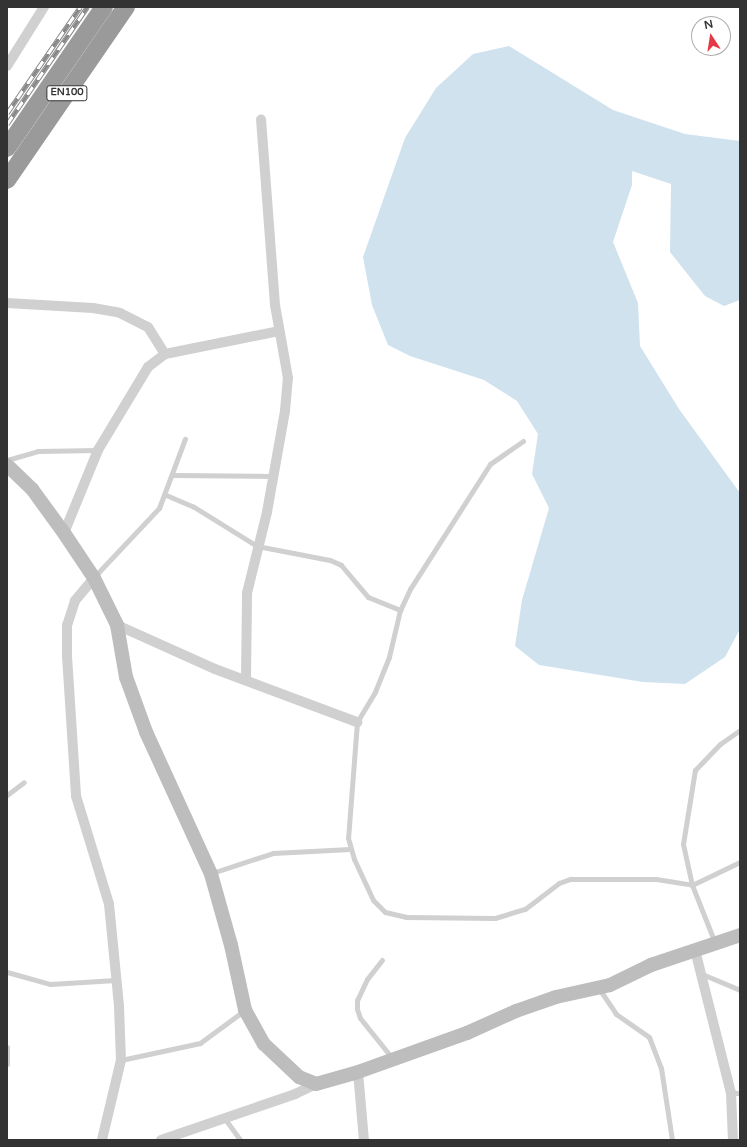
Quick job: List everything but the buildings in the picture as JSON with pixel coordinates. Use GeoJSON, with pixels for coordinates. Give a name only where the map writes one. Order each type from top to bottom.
{"type":"FeatureCollection","features":[{"type":"Feature","properties":{"kind":"highway","name":"EN100"},"geometry":{"type":"LineString","coordinates":[[7,148],[104,7]]}},
{"type":"Feature","properties":{"kind":"highway","name":"EN100"},"geometry":{"type":"LineString","coordinates":[[7,180],[126,7]]}},
{"type":"Feature","properties":{"kind":"street"},"geometry":{"type":"LineString","coordinates":[[7,66],[44,7]]}},
{"type":"Feature","properties":{"kind":"street"},"geometry":{"type":"LineString","coordinates":[[246,679],[247,593],[286,411],[288,378],[279,332],[261,120]]}},
{"type":"Feature","properties":{"kind":"street"},"geometry":{"type":"LineString","coordinates":[[7,303],[93,308],[120,313],[148,327],[165,354]]}},
{"type":"Feature","properties":{"kind":"street"},"geometry":{"type":"LineString","coordinates":[[64,533],[98,450],[148,366],[165,354],[279,332]]}},
{"type":"Feature","properties":{"kind":"street"},"geometry":{"type":"LineString","coordinates":[[7,466],[32,489],[64,533],[94,578],[117,625],[126,677],[146,732],[211,874],[231,945],[245,1010],[264,1044],[299,1077],[316,1084]]}},
{"type":"Feature","properties":{"kind":"street"},"geometry":{"type":"LineString","coordinates":[[94,578],[75,601],[67,625],[68,690],[76,796],[108,904],[116,980],[121,1060],[102,1140]]}},
{"type":"Feature","properties":{"kind":"street"},"geometry":{"type":"LineString","coordinates":[[117,625],[187,657],[357,722]]}},
{"type":"Feature","properties":{"kind":"street"},"geometry":{"type":"LineString","coordinates":[[161,1140],[225,1119],[316,1084],[358,1072],[556,997],[599,989],[651,965],[740,935]]}},
{"type":"Feature","properties":{"kind":"street"},"geometry":{"type":"LineString","coordinates":[[695,950],[735,1093],[733,1140]]}},
{"type":"Feature","properties":{"kind":"street"},"geometry":{"type":"LineString","coordinates":[[358,1072],[364,1140]]}},
{"type":"Feature","properties":{"kind":"lane"},"geometry":{"type":"LineString","coordinates":[[94,578],[134,538],[166,495],[185,439]]}},
{"type":"Feature","properties":{"kind":"lane"},"geometry":{"type":"LineString","coordinates":[[523,441],[490,464],[413,584],[400,610],[389,658],[375,692],[357,722],[348,826],[350,849],[373,900],[385,912],[406,917],[495,918],[515,914],[559,883],[570,879],[656,879],[692,885],[740,862]]}},
{"type":"Feature","properties":{"kind":"lane"},"geometry":{"type":"LineString","coordinates":[[7,460],[38,451],[98,450]]}},
{"type":"Feature","properties":{"kind":"lane"},"geometry":{"type":"LineString","coordinates":[[172,475],[273,476]]}},
{"type":"Feature","properties":{"kind":"lane"},"geometry":{"type":"LineString","coordinates":[[166,495],[194,507],[257,546],[330,560],[340,565],[368,597],[400,610]]}},
{"type":"Feature","properties":{"kind":"lane"},"geometry":{"type":"LineString","coordinates":[[716,944],[692,885],[683,844],[696,770],[716,748],[740,730]]}},
{"type":"Feature","properties":{"kind":"lane"},"geometry":{"type":"LineString","coordinates":[[7,795],[24,782]]}},
{"type":"Feature","properties":{"kind":"lane"},"geometry":{"type":"LineString","coordinates":[[211,874],[273,853],[350,849]]}},
{"type":"Feature","properties":{"kind":"lane"},"geometry":{"type":"LineString","coordinates":[[382,960],[367,978],[357,1000],[357,1009],[360,1018],[393,1058]]}},
{"type":"Feature","properties":{"kind":"lane"},"geometry":{"type":"LineString","coordinates":[[7,973],[50,984],[116,980]]}},
{"type":"Feature","properties":{"kind":"lane"},"geometry":{"type":"LineString","coordinates":[[701,973],[740,990]]}},
{"type":"Feature","properties":{"kind":"lane"},"geometry":{"type":"LineString","coordinates":[[599,989],[616,1014],[649,1037],[661,1068],[672,1140]]}},
{"type":"Feature","properties":{"kind":"lane"},"geometry":{"type":"LineString","coordinates":[[121,1060],[200,1043],[245,1010]]}},
{"type":"Feature","properties":{"kind":"lane"},"geometry":{"type":"LineString","coordinates":[[7,1047],[7,1064]]}},
{"type":"Feature","properties":{"kind":"lane"},"geometry":{"type":"LineString","coordinates":[[225,1119],[240,1140]]}},
{"type":"Feature","properties":{"kind":"water"},"geometry":{"type":"Polygon","coordinates":[[[509,46],[613,110],[685,134],[740,141],[740,300],[724,306],[705,296],[670,252],[671,184],[632,171],[632,185],[613,242],[638,303],[640,346],[679,409],[740,493],[740,629],[725,657],[685,684],[643,682],[539,665],[515,646],[522,600],[549,508],[532,474],[538,434],[517,401],[484,380],[410,356],[388,345],[372,305],[363,257],[405,138],[436,88],[473,54],[509,46]]]}},
{"type":"Feature","properties":{"kind":"railway"},"geometry":{"type":"LineString","coordinates":[[7,113],[80,7]]}},
{"type":"Feature","properties":{"kind":"railway"},"geometry":{"type":"LineString","coordinates":[[7,124],[87,7]]}}]}
